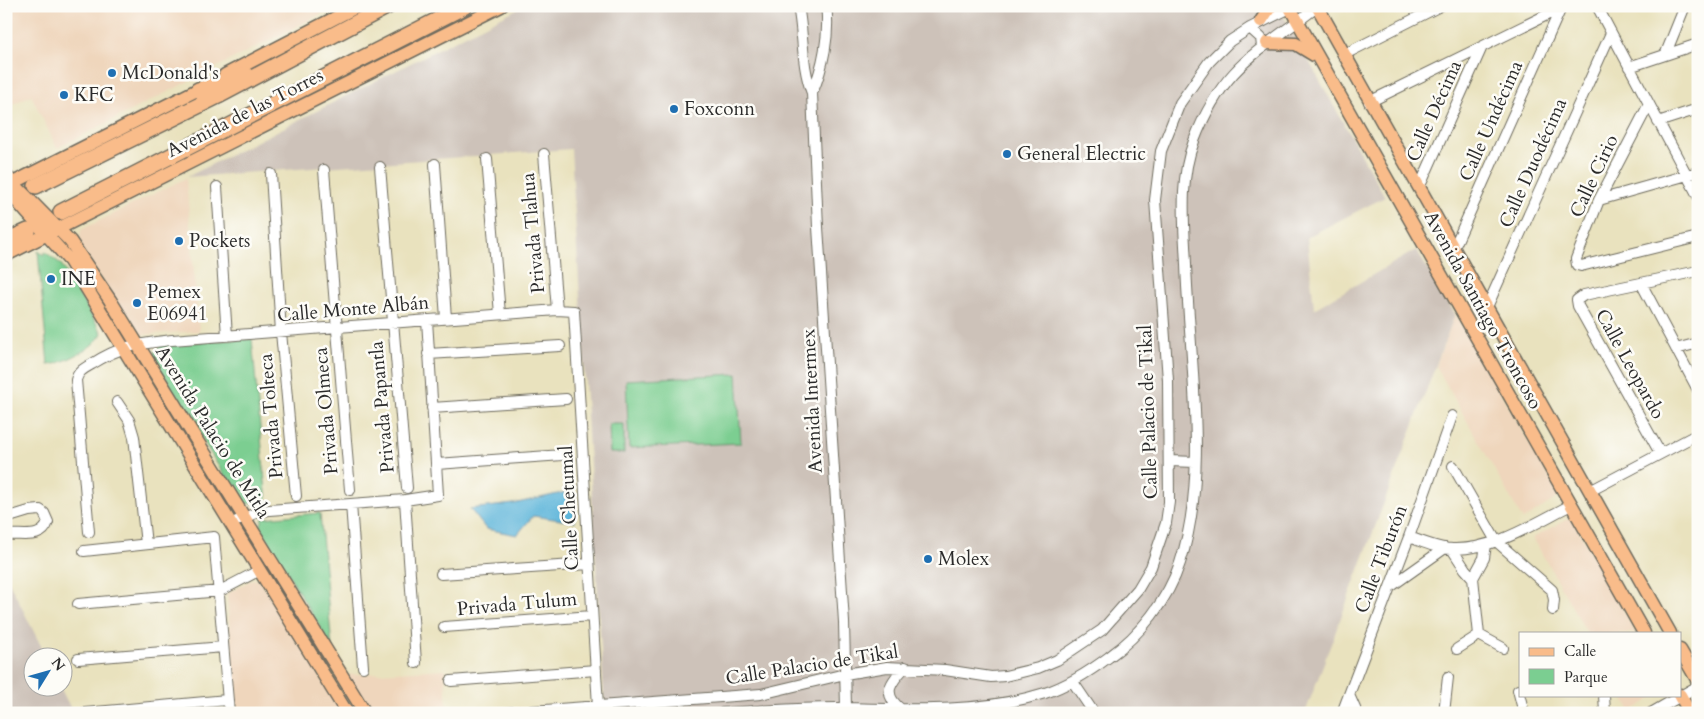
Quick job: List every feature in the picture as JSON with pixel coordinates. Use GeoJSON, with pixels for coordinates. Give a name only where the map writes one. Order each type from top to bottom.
{"type":"FeatureCollection","features":[{"type":"Feature","properties":{"kind":"highway","name":"Avenida de las Torres"},"geometry":{"type":"LineString","coordinates":[[61,212],[276,112],[451,10],[465,6]]}},
{"type":"Feature","properties":{"kind":"highway","name":"Avenida de las Torres"},"geometry":{"type":"LineString","coordinates":[[36,186],[218,96],[384,8]]}},
{"type":"Feature","properties":{"kind":"highway"},"geometry":{"type":"LineString","coordinates":[[198,90],[284,60]]}},
{"type":"Feature","properties":{"kind":"highway"},"geometry":{"type":"LineString","coordinates":[[6,241],[28,231]]}},
{"type":"Feature","properties":{"kind":"main road"},"geometry":{"type":"LineString","coordinates":[[8,184],[198,90],[358,6]]}},
{"type":"Feature","properties":{"kind":"main road","name":"Avenida de las Torres"},"geometry":{"type":"LineString","coordinates":[[6,255],[53,232],[276,112],[501,6]]}},
{"type":"Feature","properties":{"kind":"main road"},"geometry":{"type":"LineString","coordinates":[[1255,24],[1271,6]]}},
{"type":"Feature","properties":{"kind":"main road","name":"Avenida Santiago Troncoso"},"geometry":{"type":"LineString","coordinates":[[1291,7],[1297,21],[1643,632]]}},
{"type":"Feature","properties":{"kind":"main road","name":"Avenida Santiago Troncoso"},"geometry":{"type":"LineString","coordinates":[[1317,7],[1669,632]]}},
{"type":"Feature","properties":{"kind":"main road"},"geometry":{"type":"LineString","coordinates":[[1265,45],[1296,44],[1305,48],[1319,60]]}},
{"type":"Feature","properties":{"kind":"main road","name":"Avenida Palacio de Mitla"},"geometry":{"type":"LineString","coordinates":[[8,184],[53,232],[347,713]]}},
{"type":"Feature","properties":{"kind":"main road","name":"Avenida Palacio de Mitla"},"geometry":{"type":"LineString","coordinates":[[53,232],[70,240],[86,263],[365,713]]}},
{"type":"Feature","properties":{"kind":"main road"},"geometry":{"type":"LineString","coordinates":[[1682,653],[1698,681]]}},
{"type":"Feature","properties":{"kind":"main road"},"geometry":{"type":"LineString","coordinates":[[1681,696],[1690,713]]}},
{"type":"Feature","properties":{"kind":"street","name":"Avenida Intermex"},"geometry":{"type":"LineString","coordinates":[[798,6],[804,42],[805,76],[812,93],[846,708]]}},
{"type":"Feature","properties":{"kind":"street","name":"Avenida Intermex"},"geometry":{"type":"LineString","coordinates":[[812,93],[819,77],[823,53],[826,6]]}},
{"type":"Feature","properties":{"kind":"street"},"geometry":{"type":"LineString","coordinates":[[1343,55],[1440,6]]}},
{"type":"Feature","properties":{"kind":"street"},"geometry":{"type":"LineString","coordinates":[[1597,6],[1698,196]]}},
{"type":"Feature","properties":{"kind":"street"},"geometry":{"type":"LineString","coordinates":[[1666,53],[1685,6]]}},
{"type":"Feature","properties":{"kind":"street","name":"Calle Palacio de Tikal"},"geometry":{"type":"LineString","coordinates":[[505,713],[762,694],[845,674],[886,667],[945,670],[991,677],[1019,674],[1057,660],[1102,630],[1138,589],[1151,567],[1166,523],[1170,502],[1168,380],[1155,200],[1157,174],[1168,129],[1180,103],[1209,62],[1230,41],[1255,24],[1291,7]]}},
{"type":"Feature","properties":{"kind":"street","name":"Calle Palacio de Tikal"},"geometry":{"type":"LineString","coordinates":[[723,713],[846,708],[902,710],[1005,702],[1046,692],[1073,682],[1109,658],[1132,638],[1156,609],[1169,588],[1187,541],[1195,462],[1184,229],[1183,192],[1186,167],[1204,117],[1219,90],[1234,70],[1317,7]]}},
{"type":"Feature","properties":{"kind":"street"},"geometry":{"type":"LineString","coordinates":[[1369,102],[1481,49],[1563,7]]}},
{"type":"Feature","properties":{"kind":"street","name":"Calle Undécima"},"geometry":{"type":"LineString","coordinates":[[1453,250],[1563,7]]}},
{"type":"Feature","properties":{"kind":"street"},"geometry":{"type":"LineString","coordinates":[[1255,24],[1265,45]]}},
{"type":"Feature","properties":{"kind":"street","name":"Calle Duodécima"},"geometry":{"type":"LineString","coordinates":[[1487,307],[1611,33]]}},
{"type":"Feature","properties":{"kind":"street"},"geometry":{"type":"LineString","coordinates":[[1629,67],[1666,53],[1698,44]]}},
{"type":"Feature","properties":{"kind":"street","name":"Calle Décima"},"geometry":{"type":"LineString","coordinates":[[1419,188],[1481,49]]}},
{"type":"Feature","properties":{"kind":"street","name":"Calle Cirio"},"geometry":{"type":"LineString","coordinates":[[1649,104],[1600,200],[1576,259],[1577,265],[1581,266],[1698,237]]}},
{"type":"Feature","properties":{"kind":"street"},"geometry":{"type":"LineString","coordinates":[[1658,122],[1698,109]]}},
{"type":"Feature","properties":{"kind":"street","name":"Privada Tlahua"},"geometry":{"type":"LineString","coordinates":[[544,154],[557,310]]}},
{"type":"Feature","properties":{"kind":"street"},"geometry":{"type":"LineString","coordinates":[[487,159],[500,314]]}},
{"type":"Feature","properties":{"kind":"street"},"geometry":{"type":"LineString","coordinates":[[434,164],[446,318]]}},
{"type":"Feature","properties":{"kind":"street","name":"Privada Papantla"},"geometry":{"type":"LineString","coordinates":[[380,168],[392,323],[408,488]]}},
{"type":"Feature","properties":{"kind":"street","name":"Privada Olmeca"},"geometry":{"type":"LineString","coordinates":[[324,170],[350,490]]}},
{"type":"Feature","properties":{"kind":"street"},"geometry":{"type":"LineString","coordinates":[[1600,200],[1698,172]]}},
{"type":"Feature","properties":{"kind":"street","name":"Privada Tolteca"},"geometry":{"type":"LineString","coordinates":[[270,174],[281,332],[296,496]]}},
{"type":"Feature","properties":{"kind":"street"},"geometry":{"type":"LineString","coordinates":[[217,187],[227,336]]}},
{"type":"Feature","properties":{"kind":"street"},"geometry":{"type":"LineString","coordinates":[[1698,271],[1642,283],[1698,390]]}},
{"type":"Feature","properties":{"kind":"street","name":"Calle Leopardo"},"geometry":{"type":"LineString","coordinates":[[1642,283],[1584,295],[1577,300],[1578,306],[1660,453]]}},
{"type":"Feature","properties":{"kind":"street","name":"Calle Monte Albán"},"geometry":{"type":"LineString","coordinates":[[89,532],[76,380],[84,368],[123,347],[136,344],[227,336],[572,310]]}},
{"type":"Feature","properties":{"kind":"street","name":"Calle Chetumal"},"geometry":{"type":"LineString","coordinates":[[572,310],[576,314],[598,706]]}},
{"type":"Feature","properties":{"kind":"street"},"geometry":{"type":"LineString","coordinates":[[232,523],[244,517],[269,510],[405,500],[434,497],[439,493],[427,320]]}},
{"type":"Feature","properties":{"kind":"street"},"geometry":{"type":"LineString","coordinates":[[1676,349],[1698,343]]}},
{"type":"Feature","properties":{"kind":"street"},"geometry":{"type":"LineString","coordinates":[[428,354],[560,346]]}},
{"type":"Feature","properties":{"kind":"street"},"geometry":{"type":"LineString","coordinates":[[432,408],[566,399]]}},
{"type":"Feature","properties":{"kind":"street"},"geometry":{"type":"LineString","coordinates":[[117,402],[129,420],[134,436],[146,544]]}},
{"type":"Feature","properties":{"kind":"street","name":"Calle Tiburón"},"geometry":{"type":"LineString","coordinates":[[1342,713],[1409,538],[1452,416]]}},
{"type":"Feature","properties":{"kind":"street"},"geometry":{"type":"LineString","coordinates":[[1590,491],[1660,453],[1696,438]]}},
{"type":"Feature","properties":{"kind":"street"},"geometry":{"type":"LineString","coordinates":[[437,464],[563,455]]}},
{"type":"Feature","properties":{"kind":"street"},"geometry":{"type":"LineString","coordinates":[[1170,461],[1195,462]]}},
{"type":"Feature","properties":{"kind":"street"},"geometry":{"type":"LineString","coordinates":[[1453,466],[1496,541],[1546,582],[1553,595],[1553,610]]}},
{"type":"Feature","properties":{"kind":"street"},"geometry":{"type":"LineString","coordinates":[[405,500],[416,663]]}},
{"type":"Feature","properties":{"kind":"street"},"geometry":{"type":"LineString","coordinates":[[350,504],[363,667]]}},
{"type":"Feature","properties":{"kind":"street"},"geometry":{"type":"LineString","coordinates":[[1409,538],[1448,548],[1486,545],[1571,505]]}},
{"type":"Feature","properties":{"kind":"street"},"geometry":{"type":"LineString","coordinates":[[6,518],[36,510],[44,513],[48,522],[42,531],[36,534],[6,535]]}},
{"type":"Feature","properties":{"kind":"street"},"geometry":{"type":"LineString","coordinates":[[84,551],[214,537],[229,713]]}},
{"type":"Feature","properties":{"kind":"street"},"geometry":{"type":"LineString","coordinates":[[1480,635],[1474,578],[1484,558],[1486,545]]}},
{"type":"Feature","properties":{"kind":"street"},"geometry":{"type":"LineString","coordinates":[[1448,548],[1465,570],[1474,578]]}},
{"type":"Feature","properties":{"kind":"street"},"geometry":{"type":"LineString","coordinates":[[1390,587],[1448,548]]}},
{"type":"Feature","properties":{"kind":"street"},"geometry":{"type":"LineString","coordinates":[[441,574],[589,564]]}},
{"type":"Feature","properties":{"kind":"street"},"geometry":{"type":"LineString","coordinates":[[78,604],[220,591],[260,570]]}},
{"type":"Feature","properties":{"kind":"street","name":"Privada Tulum"},"geometry":{"type":"LineString","coordinates":[[444,628],[592,616]]}},
{"type":"Feature","properties":{"kind":"street"},"geometry":{"type":"LineString","coordinates":[[1480,635],[1503,648]]}},
{"type":"Feature","properties":{"kind":"street"},"geometry":{"type":"LineString","coordinates":[[1457,649],[1480,635]]}},
{"type":"Feature","properties":{"kind":"street"},"geometry":{"type":"LineString","coordinates":[[78,659],[223,647]]}},
{"type":"Feature","properties":{"kind":"street"},"geometry":{"type":"LineString","coordinates":[[902,710],[891,701],[890,693],[891,684],[905,667]]}},
{"type":"Feature","properties":{"kind":"street"},"geometry":{"type":"LineString","coordinates":[[451,681],[596,670]]}},
{"type":"Feature","properties":{"kind":"street"},"geometry":{"type":"LineString","coordinates":[[1444,713],[1448,677]]}},
{"type":"Feature","properties":{"kind":"street"},"geometry":{"type":"LineString","coordinates":[[1073,682],[1094,713]]}},
{"type":"Feature","properties":{"kind":"street"},"geometry":{"type":"LineString","coordinates":[[1682,694],[1698,686]]}},
{"type":"Feature","properties":{"kind":"street"},"geometry":{"type":"LineString","coordinates":[[1348,695],[1356,713]]}},
{"type":"Feature","properties":{"kind":"street"},"geometry":{"type":"LineString","coordinates":[[1520,696],[1524,713]]}},
{"type":"Feature","properties":{"kind":"street"},"geometry":{"type":"LineString","coordinates":[[1604,696],[1605,713]]}},
{"type":"Feature","properties":{"kind":"street"},"geometry":{"type":"LineString","coordinates":[[1651,713],[1678,696]]}},
{"type":"Feature","properties":{"kind":"street"},"geometry":{"type":"LineString","coordinates":[[85,713],[227,700]]}},
{"type":"Feature","properties":{"kind":"shaded area"},"geometry":{"type":"Polygon","coordinates":[[[6,6],[337,6],[57,148],[31,95],[6,108],[6,6]]]}},
{"type":"Feature","properties":{"kind":"shaded area"},"geometry":{"type":"Polygon","coordinates":[[[523,6],[1278,6],[1385,197],[1307,237],[1314,309],[1416,250],[1455,314],[1305,713],[605,713],[571,149],[187,177],[523,6]]]}},
{"type":"Feature","properties":{"kind":"shaded area"},"geometry":{"type":"Polygon","coordinates":[[[186,178],[199,331],[136,335],[79,245],[81,230],[186,178]]]}},
{"type":"Feature","properties":{"kind":"shaded area"},"geometry":{"type":"Polygon","coordinates":[[[1455,314],[1560,496],[1523,520],[1436,366],[1455,314]]]}},
{"type":"Feature","properties":{"kind":"shaded area"},"geometry":{"type":"Polygon","coordinates":[[[1571,517],[1635,632],[1586,632],[1533,538],[1571,517]]]}},
{"type":"Feature","properties":{"kind":"shaded area"},"geometry":{"type":"Polygon","coordinates":[[[6,576],[41,646],[22,646],[22,696],[64,696],[73,713],[6,713],[6,576]]]}},
{"type":"Feature","properties":{"kind":"shaded area"},"geometry":{"type":"Polygon","coordinates":[[[253,579],[260,581],[339,706],[339,713],[236,713],[227,594],[253,579]]]}},
{"type":"Feature","properties":{"kind":"shaded area"},"geometry":{"type":"Polygon","coordinates":[[[445,669],[447,713],[369,713],[347,675],[445,669]]]}},
{"type":"Feature","properties":{"kind":"shaded area"},"geometry":{"type":"Polygon","coordinates":[[[1623,696],[1655,696],[1631,711],[1623,696]]]}},
{"type":"Feature","properties":{"kind":"green space"},"geometry":{"type":"Polygon","coordinates":[[[38,251],[44,255],[45,252],[61,264],[102,333],[93,344],[78,354],[62,362],[48,365],[38,251]]]}},
{"type":"Feature","properties":{"kind":"green space"},"geometry":{"type":"Polygon","coordinates":[[[252,339],[267,503],[241,504],[158,365],[154,353],[162,344],[252,339]]]}},
{"type":"Feature","properties":{"kind":"green space"},"geometry":{"type":"Polygon","coordinates":[[[737,374],[741,443],[629,448],[626,380],[737,374]]]}},
{"type":"Feature","properties":{"kind":"green space"},"geometry":{"type":"Polygon","coordinates":[[[609,424],[624,424],[624,453],[610,453],[609,424]]]}},
{"type":"Feature","properties":{"kind":"green space"},"geometry":{"type":"Polygon","coordinates":[[[320,513],[332,648],[260,527],[263,518],[320,513]]]}},
{"type":"Feature","properties":{"kind":"water"},"geometry":{"type":"Polygon","coordinates":[[[571,491],[575,522],[533,516],[517,535],[486,529],[470,509],[513,504],[571,491]]]}},
{"type":"Feature","properties":{"kind":"tunnel"},"geometry":{"type":"LineString","coordinates":[[6,202],[36,186]]}},
{"type":"Feature","properties":{"kind":"place","name":"McDonald's"},"geometry":{"type":"Point","coordinates":[112,73]}},
{"type":"Feature","properties":{"kind":"place","name":"KFC"},"geometry":{"type":"Point","coordinates":[64,95]}},
{"type":"Feature","properties":{"kind":"place","name":"Foxconn"},"geometry":{"type":"Point","coordinates":[674,109]}},
{"type":"Feature","properties":{"kind":"place","name":"General Electric"},"geometry":{"type":"Point","coordinates":[1007,154]}},
{"type":"Feature","properties":{"kind":"place","name":"Pockets"},"geometry":{"type":"Point","coordinates":[179,241]}},
{"type":"Feature","properties":{"kind":"place","name":"INE"},"geometry":{"type":"Point","coordinates":[51,279]}},
{"type":"Feature","properties":{"kind":"place","name":"Pemex E06941"},"geometry":{"type":"Point","coordinates":[137,303]}},
{"type":"Feature","properties":{"kind":"place","name":"Molex"},"geometry":{"type":"Point","coordinates":[928,559]}}]}
